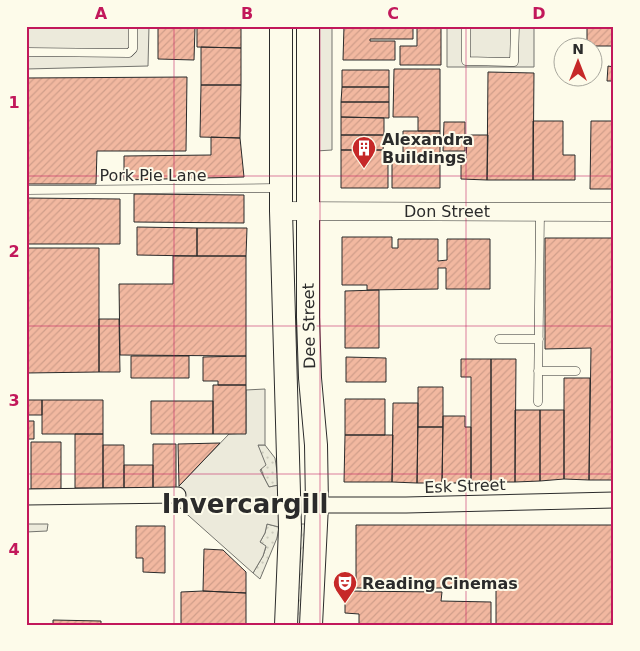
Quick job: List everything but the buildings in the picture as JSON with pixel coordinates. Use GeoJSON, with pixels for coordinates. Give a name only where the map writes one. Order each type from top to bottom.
{"type":"FeatureCollection","features":[{"type":"Feature","properties":{"kind":"main road","name":"Dee Street"},"geometry":{"type":"LineString","coordinates":[[281,26],[280,188],[290,518],[286,625]]}},
{"type":"Feature","properties":{"kind":"main road","name":"Dee Street"},"geometry":{"type":"LineString","coordinates":[[308,26],[308,318],[310,378],[316,446],[317,505],[311,625]]}},
{"type":"Feature","properties":{"kind":"street","name":"Don Street"},"geometry":{"type":"LineString","coordinates":[[281,211],[614,212]]}},
{"type":"Feature","properties":{"kind":"street"},"geometry":{"type":"LineString","coordinates":[[26,497],[178,494]]}},
{"type":"Feature","properties":{"kind":"street","name":"Esk Street"},"geometry":{"type":"LineString","coordinates":[[317,505],[614,500]]}},
{"type":"Feature","properties":{"kind":"lane"},"geometry":{"type":"LineString","coordinates":[[26,52],[129,53],[133,49],[133,26]]}},
{"type":"Feature","properties":{"kind":"lane"},"geometry":{"type":"LineString","coordinates":[[466,26],[466,61],[514,62],[515,26]]}},
{"type":"Feature","properties":{"kind":"lane","name":"Pork Pie Lane"},"geometry":{"type":"LineString","coordinates":[[26,190],[280,188]]}},
{"type":"Feature","properties":{"kind":"lane"},"geometry":{"type":"LineString","coordinates":[[538,402],[540,212]]}},
{"type":"Feature","properties":{"kind":"lane"},"geometry":{"type":"LineString","coordinates":[[499,339],[539,339]]}},
{"type":"Feature","properties":{"kind":"lane"},"geometry":{"type":"LineString","coordinates":[[538,371],[576,371]]}},
{"type":"Feature","properties":{"kind":"shaded area"},"geometry":{"type":"Polygon","coordinates":[[[26,26],[149,26],[148,66],[26,69],[26,26]]]}},
{"type":"Feature","properties":{"kind":"shaded area"},"geometry":{"type":"Polygon","coordinates":[[[315,26],[332,26],[332,150],[316,151],[315,26]]]}},
{"type":"Feature","properties":{"kind":"shaded area"},"geometry":{"type":"Polygon","coordinates":[[[447,26],[534,26],[534,67],[447,67],[447,26]]]}},
{"type":"Feature","properties":{"kind":"shaded area"},"geometry":{"type":"Polygon","coordinates":[[[265,389],[265,445],[258,445],[266,465],[260,470],[269,487],[279,485],[279,527],[267,524],[260,542],[266,546],[263,556],[253,573],[180,508],[178,503],[179,486],[229,434],[246,433],[246,390],[265,389]]]}},
{"type":"Feature","properties":{"kind":"shaded area"},"geometry":{"type":"Polygon","coordinates":[[[258,445],[265,445],[275,458],[279,485],[269,487],[260,466],[258,445]]]}},
{"type":"Feature","properties":{"kind":"shaded area"},"geometry":{"type":"Polygon","coordinates":[[[26,524],[48,524],[47,531],[26,532],[26,524]]]}},
{"type":"Feature","properties":{"kind":"shaded area"},"geometry":{"type":"Polygon","coordinates":[[[267,524],[279,527],[277,538],[260,579],[253,573],[266,547],[260,542],[267,524]]]}},
{"type":"Feature","properties":{"kind":"shaded area"},"geometry":{"type":"Polygon","coordinates":[[[299,524],[308,524],[302,625],[294,625],[299,524]]]}},
{"type":"Feature","properties":{"kind":"place","name":"Alexandra Buildings"},"geometry":{"type":"Point","coordinates":[364,169]}},
{"type":"Feature","properties":{"kind":"place","name":"Reading Cinemas"},"geometry":{"type":"Point","coordinates":[345,604]}},
{"type":"Feature","properties":{"kind":"district","name":"Invercargill"},"geometry":{"type":"Point","coordinates":[245,504]}}]}
